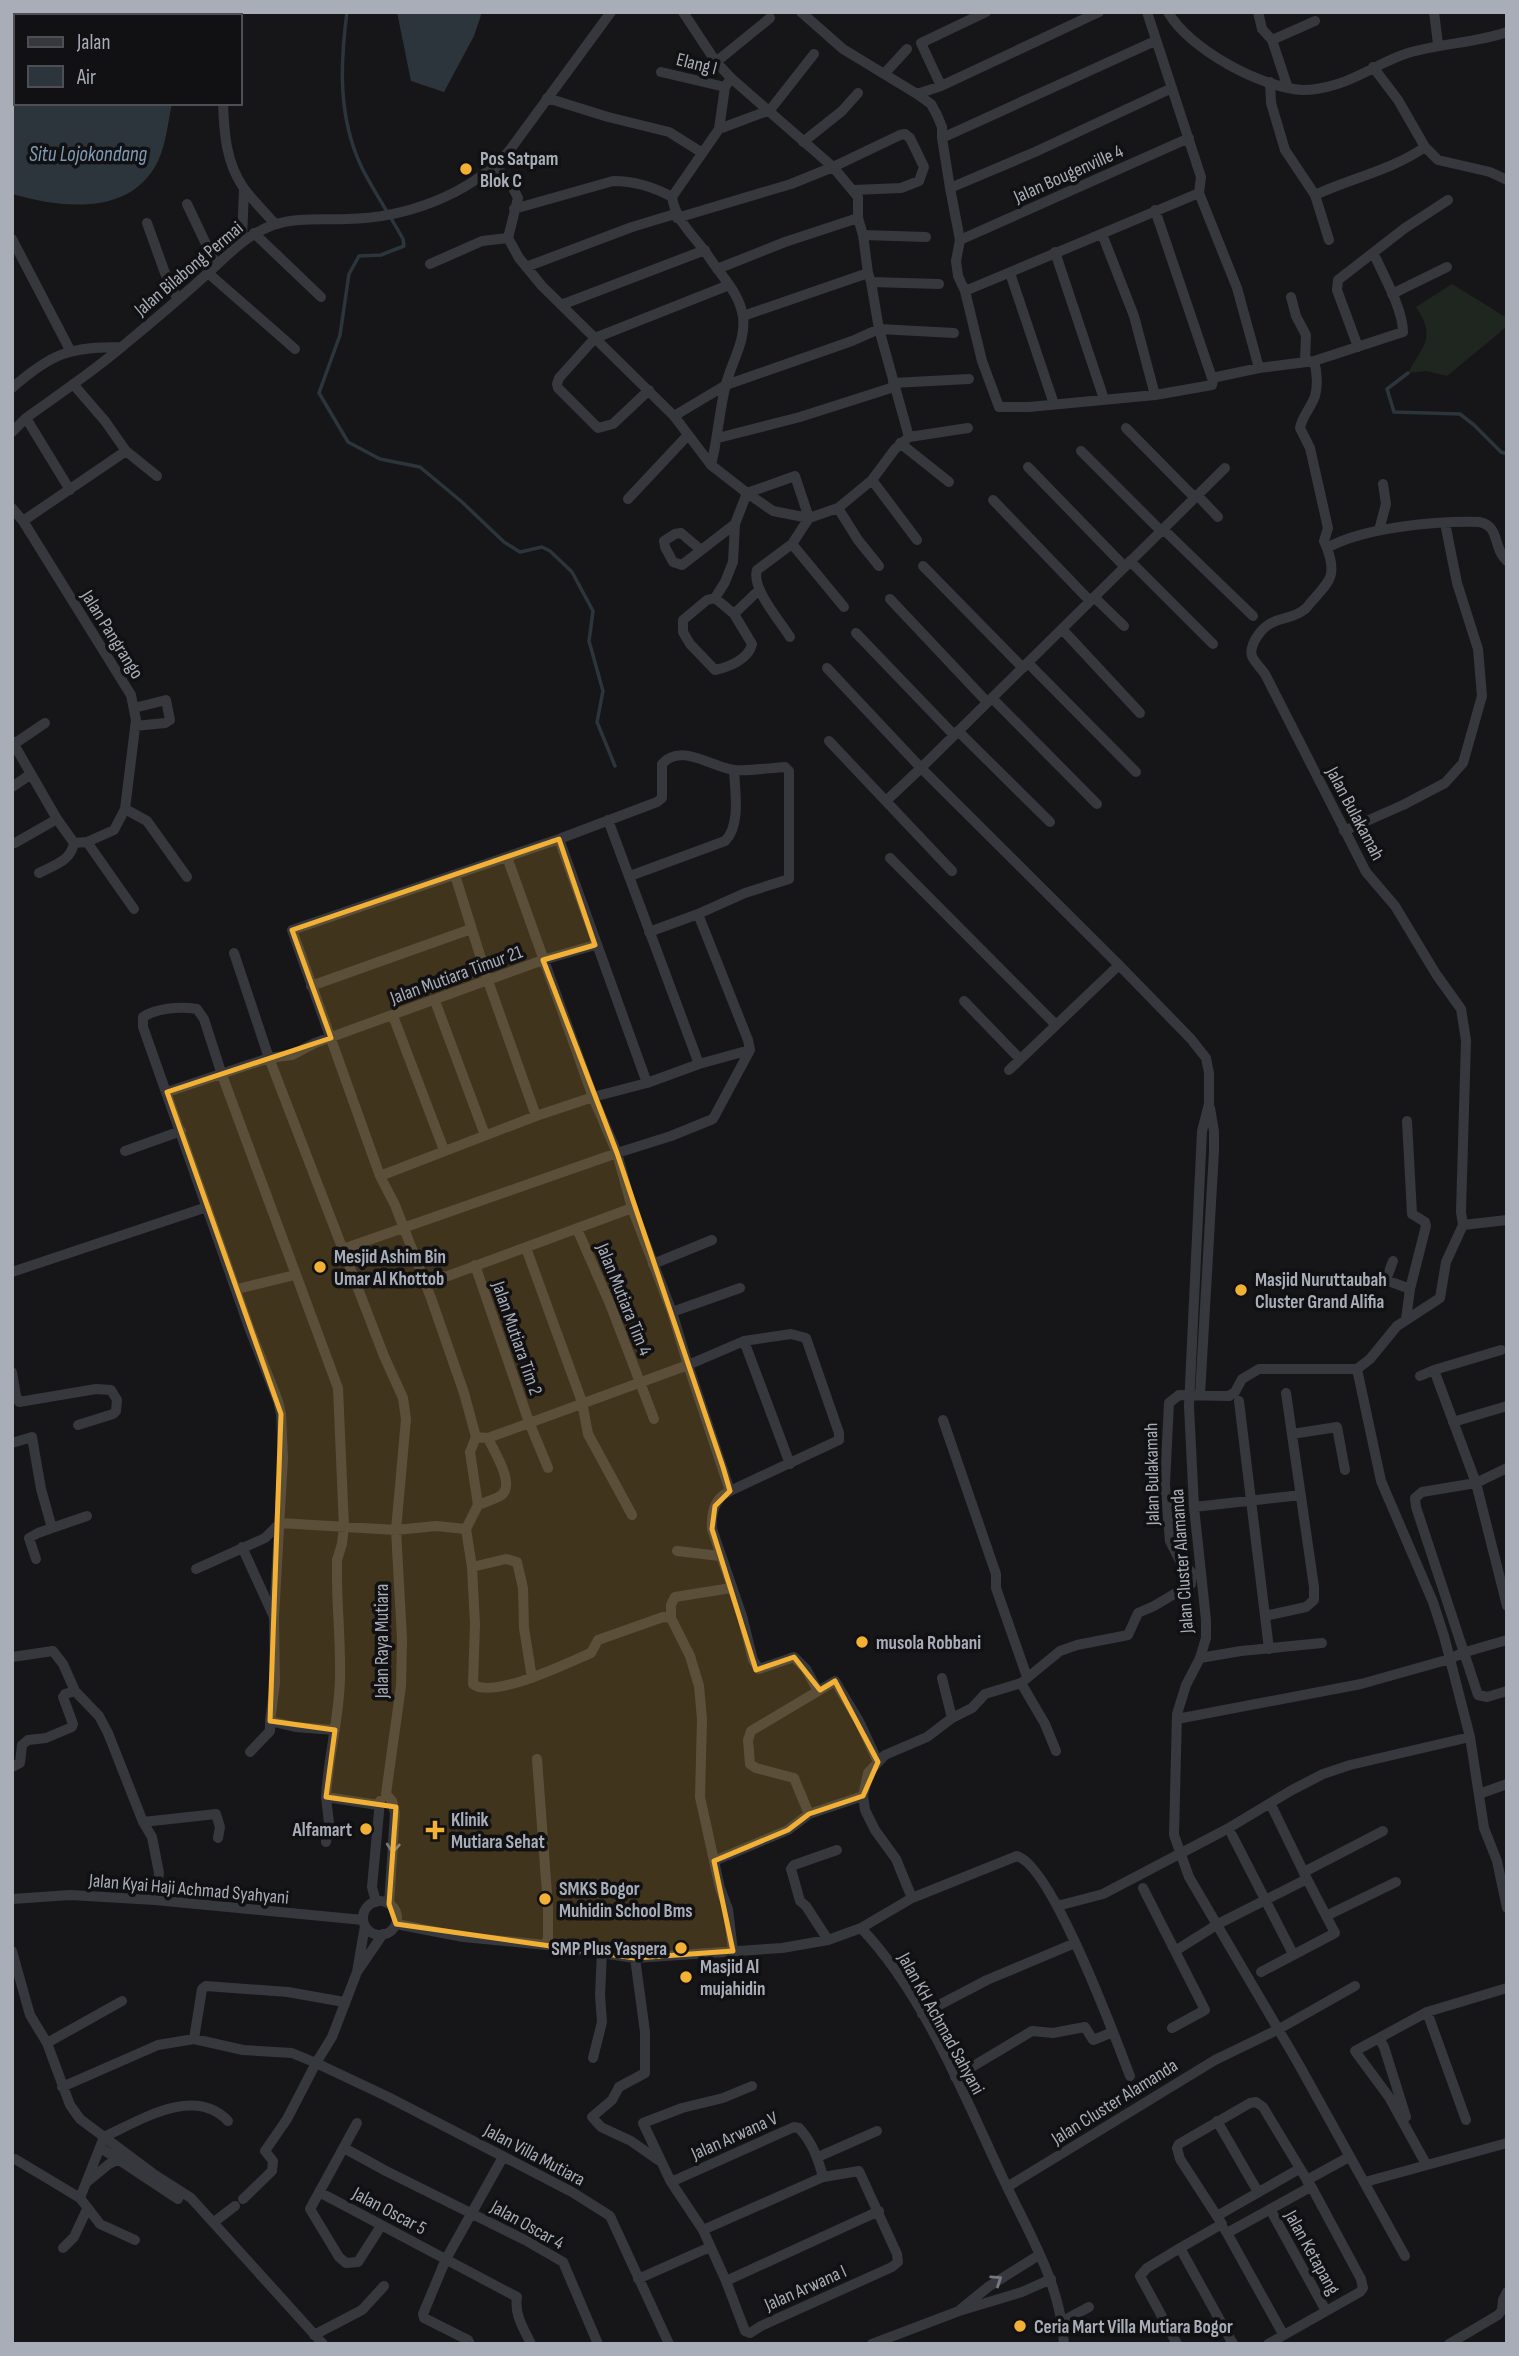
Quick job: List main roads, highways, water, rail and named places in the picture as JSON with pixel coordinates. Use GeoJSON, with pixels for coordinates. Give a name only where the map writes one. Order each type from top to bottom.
{"type":"FeatureCollection","features":[{"type":"Feature","properties":{"kind":"water"},"geometry":{"type":"Polygon","coordinates":[[[98,12],[195,12],[194,14],[96,14],[98,12]]]}},
{"type":"Feature","properties":{"kind":"water"},"geometry":{"type":"Polygon","coordinates":[[[397,12],[482,12],[474,36],[444,92],[411,81],[397,12]]]}},
{"type":"Feature","properties":{"kind":"water","name":"Situ Lojokondang"},"geometry":{"type":"Polygon","coordinates":[[[14,76],[14,105],[172,105],[158,161],[146,179],[131,192],[113,200],[93,204],[52,203],[12,194],[14,76]]]}},
{"type":"Feature","properties":{"kind":"waterway"},"geometry":{"type":"LineString","coordinates":[[347,12],[342,71],[349,130],[362,168],[403,239],[404,246],[381,255],[359,256],[349,274],[340,335],[319,393],[348,442],[380,459],[420,467],[504,542],[520,552],[542,547],[572,572],[593,611],[589,641],[603,691],[597,722],[615,766]]}},
{"type":"Feature","properties":{"kind":"waterway"},"geometry":{"type":"LineString","coordinates":[[1408,373],[1387,389],[1394,412],[1460,414],[1501,452],[1507,454]]}},
{"type":"Feature","properties":{"kind":"place","name":"Pos Satpam Blok C"},"geometry":{"type":"Point","coordinates":[466,169]}},
{"type":"Feature","properties":{"kind":"place","name":"Mesjid Ashim Bin Umar Al Khottob"},"geometry":{"type":"Point","coordinates":[320,1267]}},
{"type":"Feature","properties":{"kind":"place","name":"Masjid Nuruttaubah Cluster Grand Alifia"},"geometry":{"type":"Point","coordinates":[1241,1290]}},
{"type":"Feature","properties":{"kind":"place","name":"musola Robbani"},"geometry":{"type":"Point","coordinates":[862,1642]}},
{"type":"Feature","properties":{"kind":"place","name":"Alfamart"},"geometry":{"type":"Point","coordinates":[366,1829]}},
{"type":"Feature","properties":{"kind":"place","name":"Klinik Mutiara Sehat"},"geometry":{"type":"Point","coordinates":[435,1830]}},
{"type":"Feature","properties":{"kind":"place","name":"SMKS Bogor Muhidin School Bms"},"geometry":{"type":"Point","coordinates":[545,1899]}},
{"type":"Feature","properties":{"kind":"place","name":"SMP Plus Yaspera"},"geometry":{"type":"Point","coordinates":[681,1948]}},
{"type":"Feature","properties":{"kind":"place","name":"Masjid Al mujahidin"},"geometry":{"type":"Point","coordinates":[686,1977]}},
{"type":"Feature","properties":{"kind":"place","name":"Ceria Mart Villa Mutiara Bogor"},"geometry":{"type":"Point","coordinates":[1020,2326]}}]}
